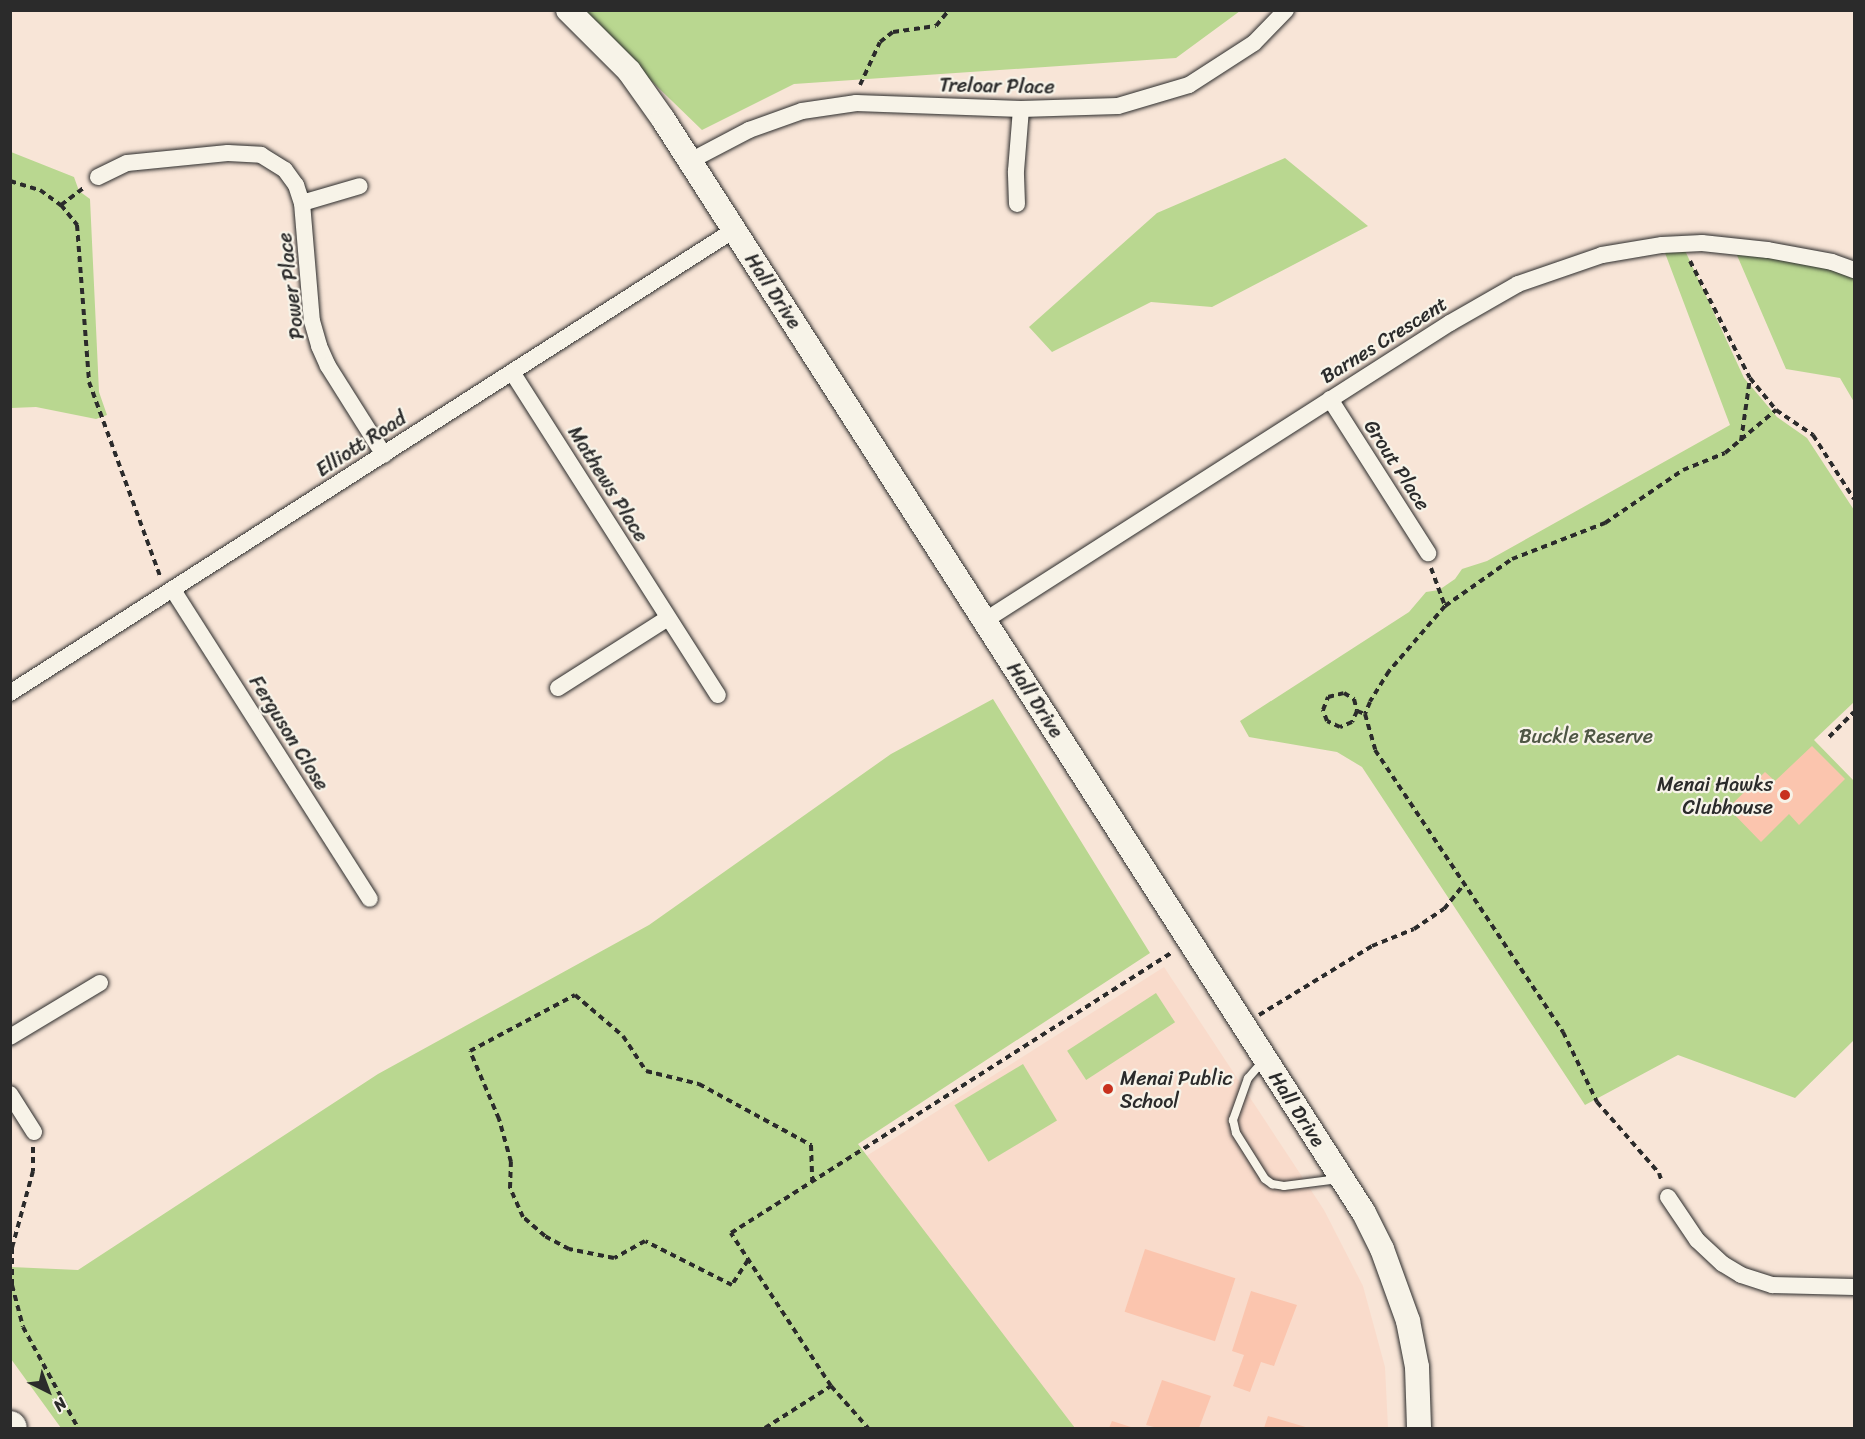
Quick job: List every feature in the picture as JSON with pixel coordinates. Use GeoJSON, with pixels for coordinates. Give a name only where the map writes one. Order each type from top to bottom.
{"type":"FeatureCollection","features":[{"type":"Feature","properties":{"kind":"street","name":"Hall Drive"},"geometry":{"type":"LineString","coordinates":[[568,10],[628,71],[690,161],[1364,1212],[1382,1249],[1403,1302],[1417,1367],[1419,1428]]}},
{"type":"Feature","properties":{"kind":"street","name":"Treloar Place"},"geometry":{"type":"LineString","coordinates":[[690,161],[749,130],[802,111],[856,103],[1021,109],[1118,106],[1189,86],[1254,43],[1286,10]]}},
{"type":"Feature","properties":{"kind":"street"},"geometry":{"type":"LineString","coordinates":[[1017,204],[1016,171],[1021,109]]}},
{"type":"Feature","properties":{"kind":"street","name":"Power Place"},"geometry":{"type":"LineString","coordinates":[[98,177],[128,163],[245,153],[261,155],[285,170],[296,185],[302,203],[312,321],[319,346],[328,366],[384,455]]}},
{"type":"Feature","properties":{"kind":"street","name":"Power Place"},"geometry":{"type":"LineString","coordinates":[[302,203],[360,186]]}},
{"type":"Feature","properties":{"kind":"street","name":"Elliott Road"},"geometry":{"type":"LineString","coordinates":[[10,693],[734,230]]}},
{"type":"Feature","properties":{"kind":"street","name":"Barnes Crescent"},"geometry":{"type":"LineString","coordinates":[[984,621],[1450,323],[1518,284],[1602,255],[1702,243],[1768,250],[1832,262],[1854,270]]}},
{"type":"Feature","properties":{"kind":"street","name":"Mathews Place"},"geometry":{"type":"LineString","coordinates":[[512,372],[718,695]]}},
{"type":"Feature","properties":{"kind":"street","name":"Grout Place"},"geometry":{"type":"LineString","coordinates":[[1330,399],[1428,553]]}},
{"type":"Feature","properties":{"kind":"street","name":"Ferguson Close"},"geometry":{"type":"LineString","coordinates":[[170,592],[370,899]]}},
{"type":"Feature","properties":{"kind":"street"},"geometry":{"type":"LineString","coordinates":[[558,688],[668,618]]}},
{"type":"Feature","properties":{"kind":"street"},"geometry":{"type":"LineString","coordinates":[[10,1037],[100,984]]}},
{"type":"Feature","properties":{"kind":"street"},"geometry":{"type":"LineString","coordinates":[[10,1094],[34,1132]]}},
{"type":"Feature","properties":{"kind":"street"},"geometry":{"type":"LineString","coordinates":[[1668,1197],[1697,1240],[1723,1264],[1741,1275],[1772,1285],[1854,1287]]}},
{"type":"Feature","properties":{"kind":"lane"},"geometry":{"type":"LineString","coordinates":[[1264,1058],[1248,1078],[1233,1120],[1236,1133],[1265,1179],[1272,1184],[1284,1186],[1342,1178]]}},
{"type":"Feature","properties":{"kind":"path"},"geometry":{"type":"LineString","coordinates":[[856,103],[858,89],[880,42],[893,32],[936,26],[949,10]]}},
{"type":"Feature","properties":{"kind":"path"},"geometry":{"type":"LineString","coordinates":[[61,205],[98,177]]}},
{"type":"Feature","properties":{"kind":"path"},"geometry":{"type":"LineString","coordinates":[[10,181],[40,190],[61,205],[77,225],[89,382],[170,592]]}},
{"type":"Feature","properties":{"kind":"path"},"geometry":{"type":"LineString","coordinates":[[1682,244],[1750,378],[1776,410],[1813,435],[1854,499]]}},
{"type":"Feature","properties":{"kind":"path"},"geometry":{"type":"LineString","coordinates":[[1741,441],[1750,378]]}},
{"type":"Feature","properties":{"kind":"path"},"geometry":{"type":"LineString","coordinates":[[1668,1197],[1659,1173],[1598,1102],[1563,1032],[1375,750],[1365,714],[1389,672],[1445,606],[1512,559],[1605,523],[1683,470],[1725,453],[1776,410]]}},
{"type":"Feature","properties":{"kind":"path"},"geometry":{"type":"LineString","coordinates":[[1428,553],[1433,579],[1445,606]]}},
{"type":"Feature","properties":{"kind":"path"},"geometry":{"type":"LineString","coordinates":[[1340,692],[1354,699],[1357,711],[1352,722],[1340,727],[1327,721],[1323,710],[1328,697],[1340,692]]}},
{"type":"Feature","properties":{"kind":"path"},"geometry":{"type":"LineString","coordinates":[[1357,711],[1365,714]]}},
{"type":"Feature","properties":{"kind":"path"},"geometry":{"type":"LineString","coordinates":[[1829,737],[1854,712]]}},
{"type":"Feature","properties":{"kind":"path"},"geometry":{"type":"LineString","coordinates":[[1243,1025],[1372,946],[1414,929],[1444,909],[1464,884]]}},
{"type":"Feature","properties":{"kind":"path"},"geometry":{"type":"LineString","coordinates":[[868,1428],[831,1386],[731,1233],[1190,941]]}},
{"type":"Feature","properties":{"kind":"path"},"geometry":{"type":"LineString","coordinates":[[748,1260],[732,1285],[645,1241],[614,1258],[569,1249],[545,1236],[523,1217],[510,1188],[511,1162],[499,1119],[470,1051],[575,995],[624,1036],[646,1071],[699,1084],[811,1145],[812,1182]]}},
{"type":"Feature","properties":{"kind":"path"},"geometry":{"type":"LineString","coordinates":[[34,1132],[33,1172],[12,1248],[12,1285],[23,1327],[78,1428]]}},
{"type":"Feature","properties":{"kind":"path"},"geometry":{"type":"LineString","coordinates":[[765,1428],[831,1386]]}},
{"type":"Feature","properties":{"kind":"shaded area","name":"Menai Public School"},"geometry":{"type":"Polygon","coordinates":[[[1164,967],[1324,1210],[1363,1286],[1385,1367],[1388,1428],[883,1428],[745,1233],[1164,967]]]}},
{"type":"Feature","properties":{"kind":"green space"},"geometry":{"type":"Polygon","coordinates":[[[579,11],[1240,11],[1176,58],[794,84],[702,130],[579,11]]]}},
{"type":"Feature","properties":{"kind":"green space"},"geometry":{"type":"Polygon","coordinates":[[[11,152],[74,177],[79,191],[90,199],[99,392],[107,415],[96,419],[36,407],[11,408],[11,152]]]}},
{"type":"Feature","properties":{"kind":"green space"},"geometry":{"type":"Polygon","coordinates":[[[1285,158],[1368,226],[1212,307],[1151,302],[1052,352],[1029,327],[1157,213],[1285,158]]]}},
{"type":"Feature","properties":{"kind":"green space","name":"Buckle Reserve"},"geometry":{"type":"Polygon","coordinates":[[[1682,244],[1744,378],[1777,417],[1807,438],[1854,510],[1854,702],[1814,740],[1854,781],[1854,1040],[1795,1098],[1678,1055],[1585,1105],[1362,767],[1337,752],[1249,737],[1240,721],[1409,612],[1426,592],[1439,590],[1455,579],[1462,569],[1487,561],[1730,425],[1662,245],[1682,244]]]}},
{"type":"Feature","properties":{"kind":"green space"},"geometry":{"type":"Polygon","coordinates":[[[1733,246],[1854,270],[1854,402],[1840,378],[1786,369],[1733,246]]]}},
{"type":"Feature","properties":{"kind":"green space"},"geometry":{"type":"Polygon","coordinates":[[[993,699],[1150,953],[858,1144],[1075,1428],[61,1428],[11,1359],[11,1267],[78,1270],[378,1074],[649,925],[891,754],[993,699]]]}},
{"type":"Feature","properties":{"kind":"green space"},"geometry":{"type":"Polygon","coordinates":[[[1156,993],[1175,1022],[1086,1080],[1067,1051],[1156,993]]]}},
{"type":"Feature","properties":{"kind":"green space"},"geometry":{"type":"Polygon","coordinates":[[[1023,1064],[1057,1121],[988,1162],[954,1105],[1023,1064]]]}},
{"type":"Feature","properties":{"kind":"building","name":"Menai Hawks Clubhouse"},"geometry":{"type":"Polygon","coordinates":[[[1812,746],[1845,779],[1799,825],[1789,814],[1761,842],[1728,808],[1765,772],[1775,781],[1812,746]]]}},
{"type":"Feature","properties":{"kind":"building"},"geometry":{"type":"Polygon","coordinates":[[[1145,1249],[1235,1278],[1215,1341],[1125,1312],[1145,1249]]]}},
{"type":"Feature","properties":{"kind":"building"},"geometry":{"type":"Polygon","coordinates":[[[1251,1291],[1297,1305],[1274,1366],[1261,1362],[1250,1392],[1233,1386],[1244,1355],[1232,1351],[1251,1291]]]}},
{"type":"Feature","properties":{"kind":"building"},"geometry":{"type":"Polygon","coordinates":[[[1162,1380],[1211,1396],[1199,1428],[1158,1428],[1146,1425],[1162,1380]]]}},
{"type":"Feature","properties":{"kind":"building"},"geometry":{"type":"Polygon","coordinates":[[[1268,1416],[1309,1428],[1264,1428],[1268,1416]]]}},
{"type":"Feature","properties":{"kind":"building"},"geometry":{"type":"Polygon","coordinates":[[[1112,1421],[1134,1428],[1109,1428],[1112,1421]]]}},
{"type":"Feature","properties":{"kind":"place","name":"Menai Hawks Clubhouse"},"geometry":{"type":"Point","coordinates":[1785,795]}},
{"type":"Feature","properties":{"kind":"place","name":"Menai Public School"},"geometry":{"type":"Point","coordinates":[1108,1089]}}]}
